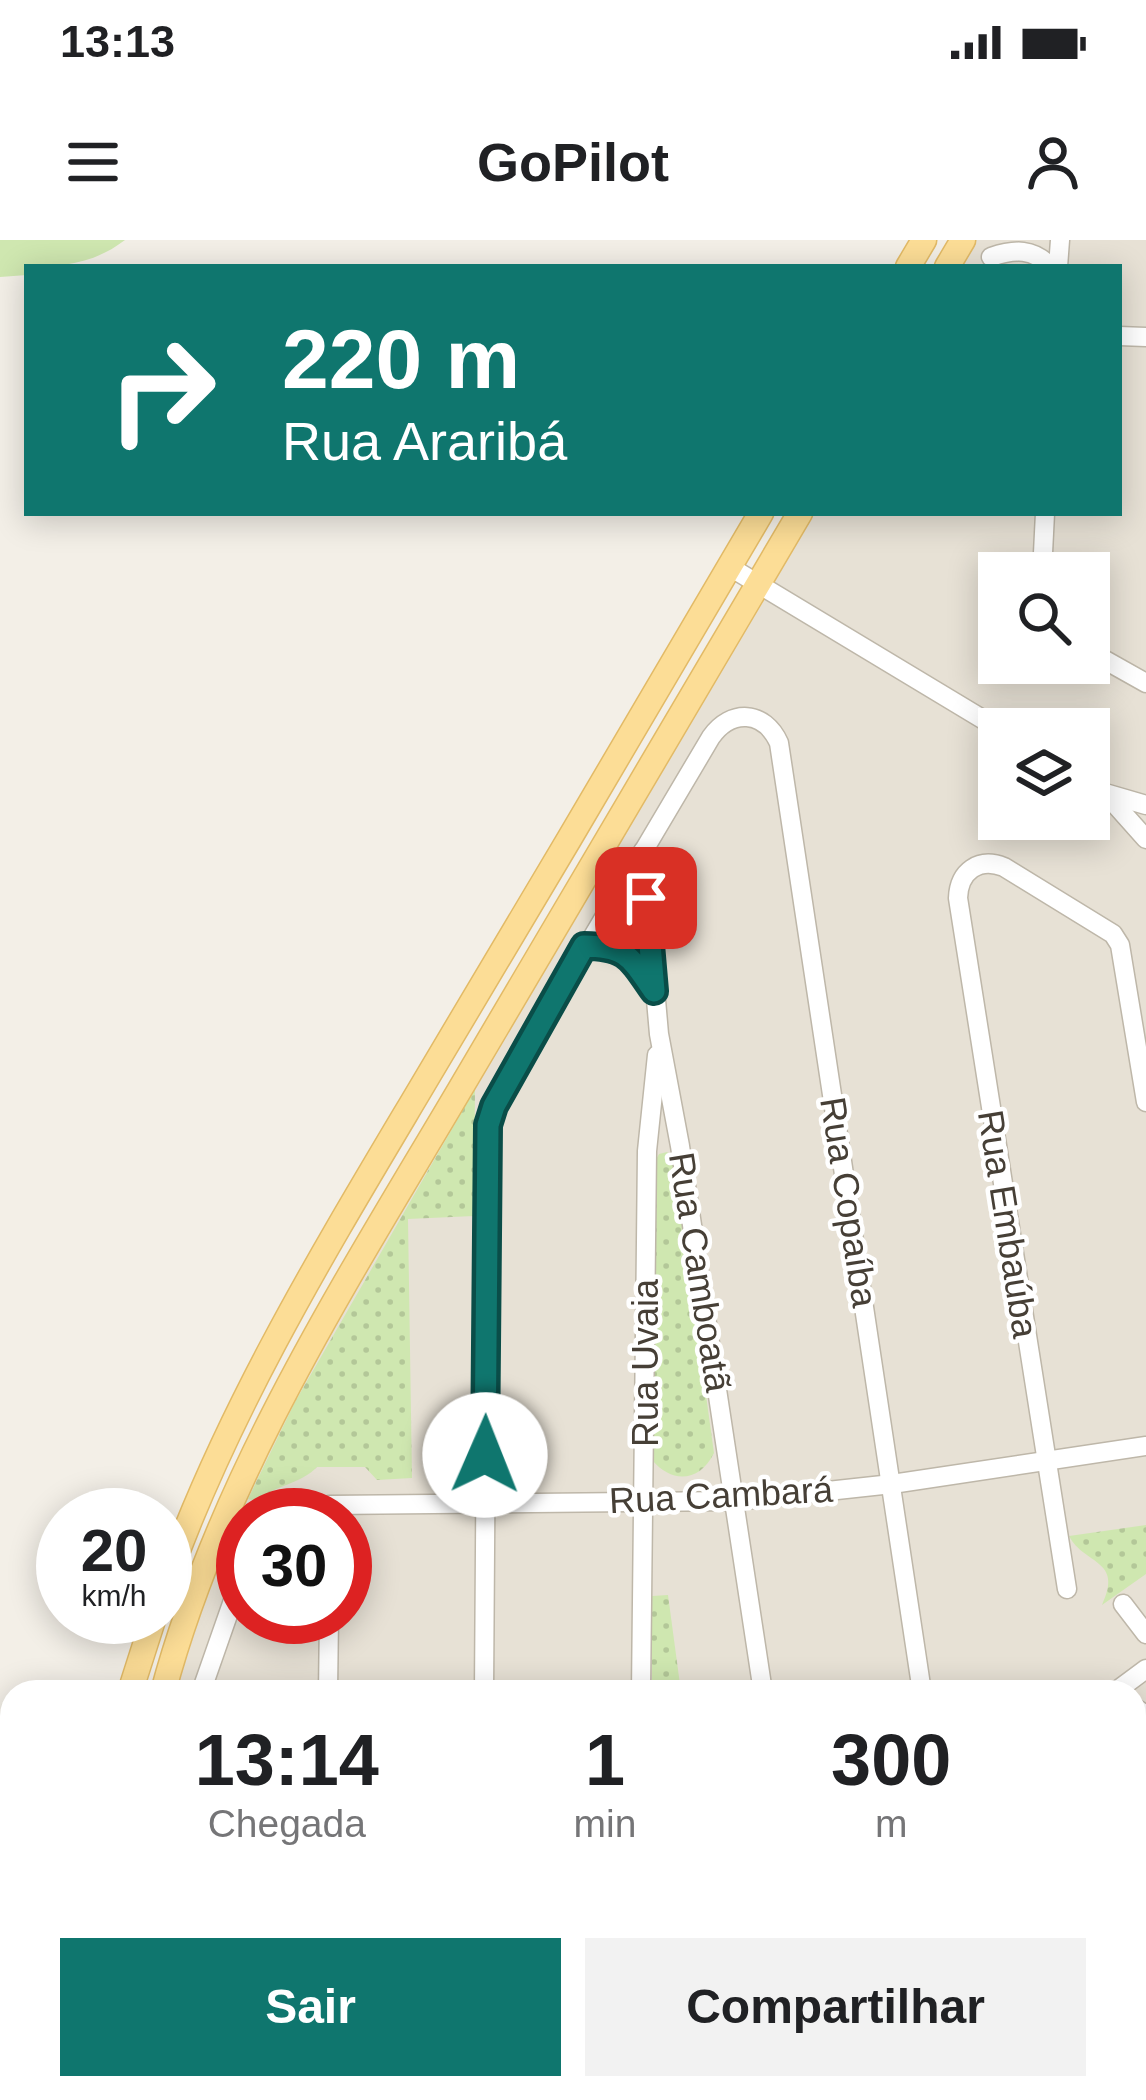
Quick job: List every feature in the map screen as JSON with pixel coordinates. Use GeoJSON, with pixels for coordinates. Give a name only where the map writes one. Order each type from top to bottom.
{"type":"FeatureCollection","features":[{"type":"Feature","properties":{"kind":"main road"},"geometry":{"type":"LineString","coordinates":[[192,1513],[234,1421],[330,1242],[759,516]]}},
{"type":"Feature","properties":{"kind":"main road"},"geometry":{"type":"LineString","coordinates":[[167,1680],[214,1545],[264,1435],[370,1241],[798,516]]}},
{"type":"Feature","properties":{"kind":"main road"},"geometry":{"type":"LineString","coordinates":[[134,1680],[145,1644]]}},
{"type":"Feature","properties":{"kind":"street"},"geometry":{"type":"LineString","coordinates":[[992,255],[1024,250],[1050,264]]}},
{"type":"Feature","properties":{"kind":"street"},"geometry":{"type":"LineString","coordinates":[[1043,552],[1045,516]]}},
{"type":"Feature","properties":{"kind":"street"},"geometry":{"type":"LineString","coordinates":[[730,567],[978,716]]}},
{"type":"Feature","properties":{"kind":"street"},"geometry":{"type":"LineString","coordinates":[[1110,662],[1146,682]]}},
{"type":"Feature","properties":{"kind":"street","name":"Rua Copaíba"},"geometry":{"type":"LineString","coordinates":[[643,851],[721,724],[753,718],[773,730],[920,1680]]}},
{"type":"Feature","properties":{"kind":"street"},"geometry":{"type":"LineString","coordinates":[[1110,793],[1146,805]]}},
{"type":"Feature","properties":{"kind":"street"},"geometry":{"type":"LineString","coordinates":[[1110,802],[1146,839]]}},
{"type":"Feature","properties":{"kind":"street"},"geometry":{"type":"LineString","coordinates":[[484,1680],[488,1125],[494,1106],[584,946],[643,851]]}},
{"type":"Feature","properties":{"kind":"street","name":"Rua Camboatã"},"geometry":{"type":"LineString","coordinates":[[643,851],[659,1034],[761,1680]]}},
{"type":"Feature","properties":{"kind":"street","name":"Rua Embaúba"},"geometry":{"type":"LineString","coordinates":[[1066,1589],[958,898],[962,879],[976,866],[995,863],[1004,867],[1112,934],[1120,945],[1146,1102]]}},
{"type":"Feature","properties":{"kind":"street"},"geometry":{"type":"LineString","coordinates":[[584,946],[605,946],[629,956],[654,991]]}},
{"type":"Feature","properties":{"kind":"street","name":"Rua Uvaia"},"geometry":{"type":"LineString","coordinates":[[641,1680],[647,1151],[659,1034]]}},
{"type":"Feature","properties":{"kind":"street"},"geometry":{"type":"LineString","coordinates":[[647,1151],[680,1145]]}},
{"type":"Feature","properties":{"kind":"street","name":"Rua Cambará"},"geometry":{"type":"LineString","coordinates":[[372,1508],[485,1502],[735,1501],[892,1484],[1146,1445]]}},
{"type":"Feature","properties":{"kind":"street"},"geometry":{"type":"LineString","coordinates":[[1124,1604],[1146,1634]]}},
{"type":"Feature","properties":{"kind":"street"},"geometry":{"type":"LineString","coordinates":[[205,1680],[218,1644]]}},
{"type":"Feature","properties":{"kind":"street"},"geometry":{"type":"LineString","coordinates":[[328,1644],[328,1680]]}},
{"type":"Feature","properties":{"kind":"shaded area"},"geometry":{"type":"Polygon","coordinates":[[[959,240],[1146,240],[1146,1680],[166,1680],[178,1644],[192,1644],[192,1600],[216,1527],[216,1644],[372,1644],[372,1488],[237,1488],[803,516],[1122,516],[1122,264],[946,264],[959,240]]]}},
{"type":"Feature","properties":{"kind":"green space"},"geometry":{"type":"Polygon","coordinates":[[[0,240],[125,240],[91,259],[24,264],[24,275],[0,277],[0,240]]]}},
{"type":"Feature","properties":{"kind":"green space"},"geometry":{"type":"Polygon","coordinates":[[[475,1089],[474,1216],[408,1219],[412,1478],[377,1480],[365,1467],[317,1467],[278,1488],[253,1488],[295,1402],[475,1089]]]}},
{"type":"Feature","properties":{"kind":"green space"},"geometry":{"type":"Polygon","coordinates":[[[667,1152],[673,1157],[714,1453],[701,1470],[685,1476],[668,1473],[652,1460],[655,1161],[667,1152]]]}},
{"type":"Feature","properties":{"kind":"green space"},"geometry":{"type":"Polygon","coordinates":[[[1146,1525],[1146,1574],[1102,1605],[1108,1590],[1105,1571],[1069,1536],[1146,1525]]]}},
{"type":"Feature","properties":{"kind":"green space"},"geometry":{"type":"Polygon","coordinates":[[[668,1595],[679,1680],[652,1680],[652,1596],[668,1595]]]}},
{"type":"Feature","properties":{"kind":"route"},"geometry":{"type":"LineString","coordinates":[[485,1455],[488,1125],[494,1106],[584,946],[605,946],[629,956],[654,991],[646,898]]}}]}
